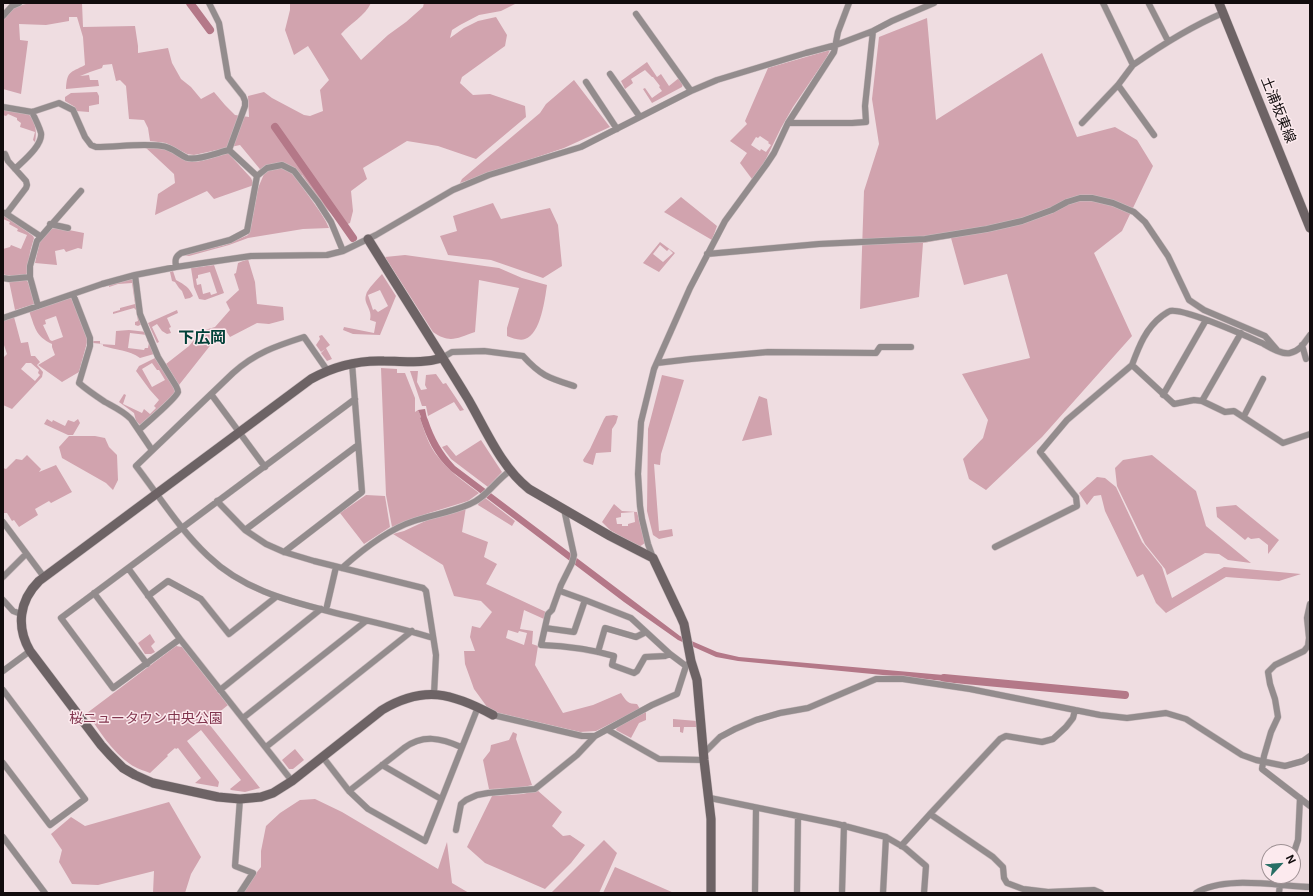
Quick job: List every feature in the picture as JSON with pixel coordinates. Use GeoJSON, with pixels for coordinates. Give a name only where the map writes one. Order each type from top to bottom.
{"type":"FeatureCollection","features":[{"type":"Feature","properties":{"kind":"street"},"geometry":{"type":"LineString","coordinates":[[3,16],[12,6],[19,3]]}},
{"type":"Feature","properties":{"kind":"street"},"geometry":{"type":"LineString","coordinates":[[209,3],[219,23],[228,77],[245,101],[245,106],[229,150]]}},
{"type":"Feature","properties":{"kind":"street"},"geometry":{"type":"LineString","coordinates":[[456,830],[461,804],[466,800],[477,795],[488,793],[535,789],[577,755],[595,736],[652,705],[677,694],[689,663],[689,647],[680,615],[648,544],[640,506],[638,474],[641,422],[648,391],[657,363],[690,288],[707,254],[725,222],[774,153],[788,122],[831,58],[836,45],[838,32],[849,3]]}},
{"type":"Feature","properties":{"kind":"street"},"geometry":{"type":"LineString","coordinates":[[3,318],[102,284],[135,275],[176,267],[250,256],[327,255],[343,251],[368,239],[453,190],[489,175],[581,147],[691,91],[729,76],[836,45],[934,3]]}},
{"type":"Feature","properties":{"kind":"street"},"geometry":{"type":"LineString","coordinates":[[1103,3],[1133,65]]}},
{"type":"Feature","properties":{"kind":"street","name":"土浦坂東線"},"geometry":{"type":"LineString","coordinates":[[1219,3],[1310,228]]}},
{"type":"Feature","properties":{"kind":"street"},"geometry":{"type":"LineString","coordinates":[[1149,4],[1168,41]]}},
{"type":"Feature","properties":{"kind":"street"},"geometry":{"type":"LineString","coordinates":[[1082,123],[1118,85],[1133,65],[1168,41],[1199,23],[1223,12]]}},
{"type":"Feature","properties":{"kind":"street"},"geometry":{"type":"LineString","coordinates":[[636,14],[691,91]]}},
{"type":"Feature","properties":{"kind":"street"},"geometry":{"type":"LineString","coordinates":[[788,122],[866,122],[865,106],[873,30]]}},
{"type":"Feature","properties":{"kind":"street"},"geometry":{"type":"LineString","coordinates":[[610,74],[640,117]]}},
{"type":"Feature","properties":{"kind":"street"},"geometry":{"type":"LineString","coordinates":[[586,82],[617,129]]}},
{"type":"Feature","properties":{"kind":"street"},"geometry":{"type":"LineString","coordinates":[[1118,85],[1154,135]]}},
{"type":"Feature","properties":{"kind":"street"},"geometry":{"type":"LineString","coordinates":[[3,107],[32,112],[59,103],[73,110],[86,137],[94,146],[162,146],[176,151],[189,159],[229,150]]}},
{"type":"Feature","properties":{"kind":"street"},"geometry":{"type":"LineString","coordinates":[[15,169],[37,145],[40,139],[41,133],[32,112]]}},
{"type":"Feature","properties":{"kind":"street"},"geometry":{"type":"LineString","coordinates":[[229,150],[258,176]]}},
{"type":"Feature","properties":{"kind":"street"},"geometry":{"type":"LineString","coordinates":[[5,154],[8,161],[27,185],[5,213],[40,236]]}},
{"type":"Feature","properties":{"kind":"street"},"geometry":{"type":"LineString","coordinates":[[176,267],[176,256],[181,253],[230,240],[247,231],[258,176],[267,168],[282,165],[294,171],[318,202],[332,222],[343,251]]}},
{"type":"Feature","properties":{"kind":"street"},"geometry":{"type":"LineString","coordinates":[[38,306],[30,277],[33,253],[37,241],[50,224],[81,191]]}},
{"type":"Feature","properties":{"kind":"street"},"geometry":{"type":"LineString","coordinates":[[707,254],[819,244],[925,239],[994,228],[1022,221],[1080,198],[1092,198],[1113,203],[1134,212],[1145,222],[1168,256],[1189,300],[1204,310],[1265,336],[1277,350]]}},
{"type":"Feature","properties":{"kind":"street"},"geometry":{"type":"LineString","coordinates":[[50,224],[68,228]]}},
{"type":"Feature","properties":{"kind":"street"},"geometry":{"type":"LineString","coordinates":[[368,239],[510,471],[518,480],[529,489],[610,536],[653,558]]}},
{"type":"Feature","properties":{"kind":"street"},"geometry":{"type":"LineString","coordinates":[[135,275],[140,314],[158,357],[176,386],[178,392],[168,404],[138,430]]}},
{"type":"Feature","properties":{"kind":"street"},"geometry":{"type":"LineString","coordinates":[[3,278],[9,279],[30,277]]}},
{"type":"Feature","properties":{"kind":"street"},"geometry":{"type":"LineString","coordinates":[[73,294],[90,338],[90,346],[79,383],[132,419],[152,450]]}},
{"type":"Feature","properties":{"kind":"street"},"geometry":{"type":"LineString","coordinates":[[995,547],[1077,506],[1076,497],[1040,452],[1067,420],[1132,365],[1142,340],[1155,321],[1169,312],[1177,311],[1241,333],[1288,354],[1298,350],[1310,335]]}},
{"type":"Feature","properties":{"kind":"street"},"geometry":{"type":"LineString","coordinates":[[1163,395],[1206,320]]}},
{"type":"Feature","properties":{"kind":"street"},"geometry":{"type":"LineString","coordinates":[[1202,401],[1241,333]]}},
{"type":"Feature","properties":{"kind":"street"},"geometry":{"type":"LineString","coordinates":[[327,370],[304,337],[261,352],[252,357],[236,370],[136,466],[199,548],[227,572],[239,580],[276,597],[433,638]]}},
{"type":"Feature","properties":{"kind":"street"},"geometry":{"type":"LineString","coordinates":[[1302,346],[1306,359]]}},
{"type":"Feature","properties":{"kind":"street"},"geometry":{"type":"LineString","coordinates":[[657,363],[691,358],[760,353],[876,353],[880,347],[911,347]]}},
{"type":"Feature","properties":{"kind":"street"},"geometry":{"type":"LineString","coordinates":[[574,386],[553,380],[543,375],[519,354],[504,354],[484,351],[452,352],[442,358],[428,362],[385,361],[352,363],[327,370],[301,386],[44,577],[29,592],[26,598],[21,614],[22,632],[30,651],[101,744],[123,768],[153,783],[218,797],[240,799],[261,797],[273,793],[374,716],[395,702],[421,694],[434,694],[457,698],[493,715],[582,736],[595,736]]}},
{"type":"Feature","properties":{"kind":"street"},"geometry":{"type":"LineString","coordinates":[[284,552],[362,492],[352,363]]}},
{"type":"Feature","properties":{"kind":"street"},"geometry":{"type":"LineString","coordinates":[[1132,365],[1174,404],[1194,400],[1202,401],[1225,412],[1234,411],[1244,416],[1283,443],[1310,434]]}},
{"type":"Feature","properties":{"kind":"street"},"geometry":{"type":"LineString","coordinates":[[1244,416],[1263,379]]}},
{"type":"Feature","properties":{"kind":"street"},"geometry":{"type":"LineString","coordinates":[[211,394],[265,466]]}},
{"type":"Feature","properties":{"kind":"street"},"geometry":{"type":"LineString","coordinates":[[180,639],[113,688],[61,618],[355,399]]}},
{"type":"Feature","properties":{"kind":"street"},"geometry":{"type":"LineString","coordinates":[[245,530],[358,445]]}},
{"type":"Feature","properties":{"kind":"street"},"geometry":{"type":"LineString","coordinates":[[327,606],[339,568],[385,535],[398,528],[414,521],[471,504],[510,471]]}},
{"type":"Feature","properties":{"kind":"street"},"geometry":{"type":"LineString","coordinates":[[217,501],[245,530],[266,544],[284,552],[339,568],[423,588],[426,591],[436,655],[434,694]]}},
{"type":"Feature","properties":{"kind":"street"},"geometry":{"type":"LineString","coordinates":[[564,509],[574,554],[572,563],[561,585],[552,610],[548,614],[542,645],[566,646],[614,656],[612,665],[634,673],[637,671],[645,656],[657,657],[670,654]]}},
{"type":"Feature","properties":{"kind":"street"},"geometry":{"type":"LineString","coordinates":[[3,522],[44,577]]}},
{"type":"Feature","properties":{"kind":"street"},"geometry":{"type":"LineString","coordinates":[[3,577],[26,554]]}},
{"type":"Feature","properties":{"kind":"street"},"geometry":{"type":"LineString","coordinates":[[128,568],[180,639],[292,780]]}},
{"type":"Feature","properties":{"kind":"street"},"geometry":{"type":"LineString","coordinates":[[148,596],[168,581],[201,599],[229,634],[276,597]]}},
{"type":"Feature","properties":{"kind":"street"},"geometry":{"type":"LineString","coordinates":[[560,591],[632,618],[670,654],[689,663],[698,680],[704,757],[710,798],[711,893]]}},
{"type":"Feature","properties":{"kind":"street"},"geometry":{"type":"LineString","coordinates":[[94,593],[147,664]]}},
{"type":"Feature","properties":{"kind":"street"},"geometry":{"type":"LineString","coordinates":[[3,600],[13,611],[21,614]]}},
{"type":"Feature","properties":{"kind":"street"},"geometry":{"type":"LineString","coordinates":[[545,628],[574,632],[585,600]]}},
{"type":"Feature","properties":{"kind":"street"},"geometry":{"type":"LineString","coordinates":[[1310,604],[1308,618],[1308,646],[1304,651],[1275,665],[1268,672],[1270,684],[1276,699],[1278,717],[1271,732],[1262,762],[1262,769],[1310,806]]}},
{"type":"Feature","properties":{"kind":"street"},"geometry":{"type":"LineString","coordinates":[[220,690],[321,609]]}},
{"type":"Feature","properties":{"kind":"street"},"geometry":{"type":"LineString","coordinates":[[243,718],[366,621]]}},
{"type":"Feature","properties":{"kind":"street"},"geometry":{"type":"LineString","coordinates":[[598,652],[605,628],[636,637],[646,632]]}},
{"type":"Feature","properties":{"kind":"street"},"geometry":{"type":"LineString","coordinates":[[266,747],[412,632]]}},
{"type":"Feature","properties":{"kind":"street"},"geometry":{"type":"LineString","coordinates":[[3,671],[30,651]]}},
{"type":"Feature","properties":{"kind":"street"},"geometry":{"type":"LineString","coordinates":[[608,730],[659,759],[704,757],[720,737],[756,720],[780,713],[808,708],[876,679],[903,679],[1127,718],[1166,713],[1180,716],[1242,755],[1262,762],[1285,766],[1303,761],[1310,756]]}},
{"type":"Feature","properties":{"kind":"street"},"geometry":{"type":"LineString","coordinates":[[3,690],[85,799],[50,825],[3,764]]}},
{"type":"Feature","properties":{"kind":"street"},"geometry":{"type":"LineString","coordinates":[[322,756],[349,791],[368,809],[425,841],[478,707]]}},
{"type":"Feature","properties":{"kind":"street"},"geometry":{"type":"LineString","coordinates":[[901,846],[1000,739],[1006,736],[1042,742],[1053,739],[1073,718],[1075,710]]}},
{"type":"Feature","properties":{"kind":"street"},"geometry":{"type":"LineString","coordinates":[[349,791],[409,744],[430,738],[440,739],[461,747]]}},
{"type":"Feature","properties":{"kind":"street"},"geometry":{"type":"LineString","coordinates":[[382,765],[441,799]]}},
{"type":"Feature","properties":{"kind":"street"},"geometry":{"type":"LineString","coordinates":[[710,798],[844,825],[886,837],[901,846],[926,866],[924,893]]}},
{"type":"Feature","properties":{"kind":"street"},"geometry":{"type":"LineString","coordinates":[[1297,844],[1300,798]]}},
{"type":"Feature","properties":{"kind":"street"},"geometry":{"type":"LineString","coordinates":[[240,799],[235,866],[253,873],[240,893]]}},
{"type":"Feature","properties":{"kind":"street"},"geometry":{"type":"LineString","coordinates":[[755,893],[756,808]]}},
{"type":"Feature","properties":{"kind":"street"},"geometry":{"type":"LineString","coordinates":[[930,814],[993,857],[1003,867],[1004,878],[1007,883],[1023,890],[1048,892],[1094,890],[1102,893]]}},
{"type":"Feature","properties":{"kind":"street"},"geometry":{"type":"LineString","coordinates":[[797,893],[798,816]]}},
{"type":"Feature","properties":{"kind":"street"},"geometry":{"type":"LineString","coordinates":[[842,893],[844,825]]}},
{"type":"Feature","properties":{"kind":"street"},"geometry":{"type":"LineString","coordinates":[[3,837],[45,893]]}},
{"type":"Feature","properties":{"kind":"street"},"geometry":{"type":"LineString","coordinates":[[883,893],[886,837]]}},
{"type":"Feature","properties":{"kind":"street"},"geometry":{"type":"LineString","coordinates":[[1196,893],[1203,889],[1236,883],[1261,884]]}},
{"type":"Feature","properties":{"kind":"street"},"geometry":{"type":"LineString","coordinates":[[1279,893],[1280,884],[1310,887]]}},
{"type":"Feature","properties":{"kind":"green space"},"geometry":{"type":"Polygon","coordinates":[[[31,3],[82,3],[83,27],[135,26],[138,53],[168,48],[172,63],[181,79],[191,87],[201,99],[214,92],[235,115],[249,117],[248,96],[264,92],[272,98],[304,115],[310,116],[323,111],[320,90],[329,80],[308,46],[294,55],[285,30],[290,10],[290,3],[371,3],[362,16],[341,34],[361,60],[388,35],[423,7],[424,3],[517,3],[501,11],[479,15],[452,30],[450,38],[464,28],[478,21],[496,17],[507,35],[505,46],[462,77],[460,83],[473,95],[490,94],[525,106],[526,117],[476,159],[438,146],[407,141],[363,168],[367,179],[351,191],[353,211],[350,223],[343,226],[324,206],[302,175],[296,176],[322,214],[329,228],[303,229],[248,238],[189,256],[183,255],[225,245],[248,235],[258,188],[264,174],[240,145],[194,155],[187,154],[166,143],[150,141],[148,128],[144,120],[129,119],[126,86],[120,80],[116,81],[112,64],[103,65],[102,68],[80,76],[89,75],[90,80],[98,80],[99,86],[66,89],[67,79],[70,73],[85,65],[83,37],[77,17],[69,17],[69,21],[46,25],[19,24],[20,40],[28,41],[21,94],[3,89],[3,20],[16,6],[31,3]]]}},
{"type":"Feature","properties":{"kind":"green space"},"geometry":{"type":"Polygon","coordinates":[[[927,18],[936,120],[1042,53],[1077,137],[1115,127],[1137,140],[1153,166],[1122,231],[1094,253],[1132,336],[1042,437],[986,490],[969,479],[963,459],[983,438],[988,420],[962,374],[1030,358],[1007,274],[964,285],[951,238],[923,243],[919,297],[860,309],[864,191],[879,144],[872,99],[879,37],[927,18]]]}},
{"type":"Feature","properties":{"kind":"green space"},"geometry":{"type":"Polygon","coordinates":[[[830,50],[827,57],[793,107],[764,163],[752,179],[740,163],[747,153],[730,141],[747,124],[745,121],[768,68],[830,50]],[[760,136],[758,138],[756,137],[751,145],[760,151],[761,149],[766,152],[771,145],[768,143],[769,142],[760,136]]]}},
{"type":"Feature","properties":{"kind":"green space"},"geometry":{"type":"Polygon","coordinates":[[[647,62],[657,77],[661,74],[669,86],[679,78],[683,84],[682,87],[652,103],[643,89],[645,88],[652,98],[662,91],[653,77],[645,70],[631,79],[633,83],[625,89],[621,81],[647,62]]]}},
{"type":"Feature","properties":{"kind":"green space"},"geometry":{"type":"Polygon","coordinates":[[[574,80],[610,127],[564,148],[460,183],[462,179],[540,113],[546,104],[574,80]]]}},
{"type":"Feature","properties":{"kind":"green space"},"geometry":{"type":"Polygon","coordinates":[[[97,92],[99,96],[99,104],[89,106],[89,112],[76,111],[75,107],[65,101],[65,97],[71,93],[97,92]]]}},
{"type":"Feature","properties":{"kind":"green space"},"geometry":{"type":"Polygon","coordinates":[[[3,110],[28,114],[31,116],[35,126],[36,135],[35,142],[33,140],[35,132],[20,127],[21,123],[17,120],[17,118],[8,114],[6,116],[3,115],[3,110]]]}},
{"type":"Feature","properties":{"kind":"green space"},"geometry":{"type":"Polygon","coordinates":[[[145,147],[166,149],[184,160],[192,162],[228,153],[251,178],[254,185],[214,199],[207,191],[155,215],[158,194],[175,183],[174,174],[145,147]]]}},
{"type":"Feature","properties":{"kind":"green space"},"geometry":{"type":"Polygon","coordinates":[[[681,197],[717,226],[712,240],[664,212],[681,197]]]}},
{"type":"Feature","properties":{"kind":"green space"},"geometry":{"type":"Polygon","coordinates":[[[493,203],[501,219],[550,208],[558,225],[562,266],[543,278],[491,260],[448,255],[440,236],[457,231],[453,216],[493,203]]]}},
{"type":"Feature","properties":{"kind":"green space"},"geometry":{"type":"Polygon","coordinates":[[[3,214],[34,238],[30,252],[28,273],[16,276],[3,274],[3,249],[10,247],[11,245],[21,249],[27,235],[17,231],[18,229],[9,224],[10,222],[3,219],[3,214]]]}},
{"type":"Feature","properties":{"kind":"green space"},"geometry":{"type":"Polygon","coordinates":[[[54,227],[84,233],[82,249],[78,248],[66,252],[64,249],[55,251],[57,265],[35,263],[40,240],[54,227]]]}},
{"type":"Feature","properties":{"kind":"green space"},"geometry":{"type":"Polygon","coordinates":[[[660,242],[675,253],[659,272],[643,263],[660,242]],[[660,245],[653,254],[663,262],[673,253],[669,249],[667,251],[660,245]]]}},
{"type":"Feature","properties":{"kind":"green space"},"geometry":{"type":"Polygon","coordinates":[[[405,255],[499,268],[522,278],[547,285],[541,315],[535,330],[530,336],[523,340],[507,336],[507,328],[519,288],[479,280],[475,332],[454,339],[439,336],[433,332],[385,257],[405,255]]]}},
{"type":"Feature","properties":{"kind":"green space"},"geometry":{"type":"Polygon","coordinates":[[[248,259],[255,282],[257,304],[283,307],[284,320],[269,324],[257,323],[230,337],[224,328],[179,385],[166,364],[189,346],[194,340],[195,333],[215,327],[230,310],[226,302],[239,290],[234,274],[236,273],[238,263],[248,259]]]}},
{"type":"Feature","properties":{"kind":"green space"},"geometry":{"type":"Polygon","coordinates":[[[214,265],[224,293],[205,300],[199,299],[194,287],[191,268],[214,265]],[[210,272],[198,275],[198,278],[196,279],[197,285],[201,284],[203,294],[210,292],[211,295],[217,293],[210,272]]]}},
{"type":"Feature","properties":{"kind":"green space"},"geometry":{"type":"Polygon","coordinates":[[[173,271],[176,280],[186,286],[193,296],[185,299],[182,291],[175,282],[172,281],[170,272],[173,271]]]}},
{"type":"Feature","properties":{"kind":"green space"},"geometry":{"type":"Polygon","coordinates":[[[382,274],[396,296],[380,335],[353,334],[343,330],[344,327],[374,333],[376,322],[370,320],[371,316],[365,298],[368,290],[382,274]],[[380,290],[368,295],[373,310],[375,309],[378,312],[388,306],[380,290]]]}},
{"type":"Feature","properties":{"kind":"green space"},"geometry":{"type":"Polygon","coordinates":[[[133,279],[142,324],[138,326],[135,325],[135,322],[138,321],[136,310],[134,308],[113,314],[113,312],[120,310],[120,308],[135,304],[132,283],[118,284],[109,287],[109,284],[133,279]]]}},
{"type":"Feature","properties":{"kind":"green space"},"geometry":{"type":"Polygon","coordinates":[[[26,280],[35,304],[15,310],[9,281],[26,280]]]}},
{"type":"Feature","properties":{"kind":"green space"},"geometry":{"type":"Polygon","coordinates":[[[71,297],[88,339],[79,372],[62,382],[38,365],[55,355],[52,344],[42,338],[36,330],[29,311],[71,297]],[[56,316],[45,320],[46,324],[43,325],[50,340],[52,341],[63,337],[56,316]]]}},
{"type":"Feature","properties":{"kind":"green space"},"geometry":{"type":"Polygon","coordinates":[[[177,310],[178,313],[167,318],[171,327],[169,328],[171,333],[167,334],[162,331],[157,324],[152,327],[159,342],[157,343],[148,323],[177,310]]]}},
{"type":"Feature","properties":{"kind":"green space"},"geometry":{"type":"Polygon","coordinates":[[[14,317],[21,343],[28,342],[31,356],[35,356],[40,362],[37,365],[43,372],[42,377],[12,409],[3,405],[3,358],[7,354],[3,342],[3,320],[14,317]],[[26,363],[21,369],[35,381],[40,375],[38,373],[39,370],[31,363],[26,363]]]}},
{"type":"Feature","properties":{"kind":"green space"},"geometry":{"type":"Polygon","coordinates":[[[129,330],[147,332],[154,354],[140,358],[127,352],[103,346],[103,344],[115,345],[116,331],[129,330]],[[130,333],[128,348],[144,350],[145,348],[148,348],[149,342],[147,341],[147,335],[130,333]]]}},
{"type":"Feature","properties":{"kind":"green space"},"geometry":{"type":"Polygon","coordinates":[[[322,335],[330,345],[326,348],[332,359],[327,361],[321,353],[325,349],[321,352],[316,345],[320,339],[319,336],[322,335]]]}},
{"type":"Feature","properties":{"kind":"green space"},"geometry":{"type":"Polygon","coordinates":[[[92,341],[100,341],[100,344],[93,343],[92,341]]]}},
{"type":"Feature","properties":{"kind":"green space"},"geometry":{"type":"Polygon","coordinates":[[[155,358],[173,386],[175,392],[140,425],[136,421],[134,413],[119,402],[124,394],[126,395],[123,404],[142,413],[144,409],[150,414],[156,408],[154,406],[159,400],[136,371],[139,366],[155,358]],[[152,363],[142,369],[152,387],[165,380],[159,370],[157,370],[152,363]]]}},
{"type":"Feature","properties":{"kind":"green space"},"geometry":{"type":"Polygon","coordinates":[[[381,368],[397,369],[397,373],[405,373],[415,398],[415,412],[418,410],[428,441],[440,459],[450,470],[479,493],[468,501],[429,513],[392,527],[386,495],[381,368]]]}},
{"type":"Feature","properties":{"kind":"green space"},"geometry":{"type":"Polygon","coordinates":[[[410,371],[418,371],[417,382],[421,390],[427,389],[425,385],[426,375],[436,374],[443,384],[446,383],[464,410],[460,411],[454,402],[428,416],[426,406],[422,406],[410,371]]]}},
{"type":"Feature","properties":{"kind":"green space"},"geometry":{"type":"Polygon","coordinates":[[[662,375],[684,380],[661,454],[660,465],[654,464],[659,531],[672,529],[673,536],[659,539],[653,535],[647,511],[648,429],[662,375]]]}},
{"type":"Feature","properties":{"kind":"green space"},"geometry":{"type":"Polygon","coordinates":[[[759,396],[767,399],[772,435],[742,441],[759,396]]]}},
{"type":"Feature","properties":{"kind":"green space"},"geometry":{"type":"Polygon","coordinates":[[[606,416],[618,416],[612,429],[611,452],[596,453],[593,465],[584,462],[583,460],[590,449],[604,419],[606,416]]]}},
{"type":"Feature","properties":{"kind":"green space"},"geometry":{"type":"Polygon","coordinates":[[[47,419],[52,422],[53,420],[65,426],[68,420],[74,422],[78,419],[80,423],[73,435],[68,435],[44,424],[47,419]]]}},
{"type":"Feature","properties":{"kind":"green space"},"geometry":{"type":"Polygon","coordinates":[[[69,436],[95,436],[105,438],[109,447],[117,455],[118,480],[113,490],[106,483],[62,458],[59,447],[69,436]]]}},
{"type":"Feature","properties":{"kind":"green space"},"geometry":{"type":"Polygon","coordinates":[[[481,440],[502,472],[488,487],[451,459],[442,447],[447,445],[456,456],[481,440]]]}},
{"type":"Feature","properties":{"kind":"green space"},"geometry":{"type":"Polygon","coordinates":[[[27,455],[41,469],[39,472],[56,465],[72,492],[51,503],[49,501],[35,509],[38,515],[19,527],[14,520],[12,521],[7,513],[3,513],[3,468],[6,469],[16,459],[22,460],[27,455]]]}},
{"type":"Feature","properties":{"kind":"green space"},"geometry":{"type":"Polygon","coordinates":[[[1152,455],[1196,491],[1206,526],[1251,563],[1228,560],[1219,554],[1205,553],[1167,575],[1165,569],[1145,544],[1117,486],[1115,468],[1123,460],[1152,455]]]}},
{"type":"Feature","properties":{"kind":"green space"},"geometry":{"type":"Polygon","coordinates":[[[1097,477],[1105,478],[1116,487],[1142,542],[1162,567],[1172,598],[1224,567],[1301,574],[1279,581],[1226,577],[1166,613],[1156,603],[1143,574],[1137,577],[1105,511],[1101,495],[1094,496],[1087,505],[1079,493],[1097,477]]]}},
{"type":"Feature","properties":{"kind":"green space"},"geometry":{"type":"Polygon","coordinates":[[[366,495],[385,496],[390,527],[364,544],[340,513],[366,495]]]}},
{"type":"Feature","properties":{"kind":"green space"},"geometry":{"type":"Polygon","coordinates":[[[484,497],[515,521],[512,526],[478,505],[484,497]]]}},
{"type":"Feature","properties":{"kind":"green space"},"geometry":{"type":"Polygon","coordinates":[[[614,504],[622,511],[637,512],[645,543],[639,547],[610,530],[602,522],[614,504]],[[634,512],[621,513],[621,517],[616,518],[617,524],[622,524],[622,526],[628,526],[628,524],[635,522],[634,512]]]}},
{"type":"Feature","properties":{"kind":"green space"},"geometry":{"type":"Polygon","coordinates":[[[1236,505],[1279,540],[1268,554],[1268,545],[1259,538],[1251,539],[1248,537],[1245,540],[1217,517],[1216,507],[1236,505]]]}},
{"type":"Feature","properties":{"kind":"green space"},"geometry":{"type":"Polygon","coordinates":[[[466,507],[462,532],[488,542],[484,557],[497,564],[486,584],[546,612],[544,619],[524,610],[520,629],[533,631],[532,644],[538,646],[535,665],[563,713],[593,705],[621,693],[628,702],[637,704],[640,709],[596,731],[580,732],[490,711],[474,689],[465,664],[464,651],[475,651],[470,637],[472,626],[480,628],[492,612],[481,601],[454,596],[443,565],[393,534],[404,531],[432,518],[466,507]],[[508,630],[506,638],[524,645],[527,633],[519,631],[518,633],[508,630]]]}},
{"type":"Feature","properties":{"kind":"green space"},"geometry":{"type":"Polygon","coordinates":[[[150,634],[155,642],[151,646],[155,652],[145,654],[138,643],[150,634]]]}},
{"type":"Feature","properties":{"kind":"green space","name":"桜ニュータウン中央公園"},"geometry":{"type":"Polygon","coordinates":[[[176,646],[182,647],[228,705],[212,718],[209,724],[260,788],[245,792],[231,790],[230,789],[241,780],[201,730],[187,741],[219,782],[218,787],[195,783],[201,778],[178,748],[175,748],[167,755],[168,756],[150,773],[138,768],[123,759],[117,753],[87,713],[176,646]]]}},
{"type":"Feature","properties":{"kind":"green space"},"geometry":{"type":"Polygon","coordinates":[[[646,712],[646,720],[639,723],[631,738],[616,730],[617,727],[646,712]]]}},
{"type":"Feature","properties":{"kind":"green space"},"geometry":{"type":"Polygon","coordinates":[[[673,719],[697,721],[697,727],[684,727],[683,733],[680,732],[680,727],[673,727],[673,719]]]}},
{"type":"Feature","properties":{"kind":"green space"},"geometry":{"type":"Polygon","coordinates":[[[513,732],[517,734],[516,739],[532,785],[519,788],[489,789],[483,760],[490,751],[491,745],[509,740],[513,732]]]}},
{"type":"Feature","properties":{"kind":"green space"},"geometry":{"type":"Polygon","coordinates":[[[295,749],[304,760],[293,769],[289,769],[282,760],[295,749]]]}},
{"type":"Feature","properties":{"kind":"green space"},"geometry":{"type":"Polygon","coordinates":[[[537,790],[562,812],[552,826],[563,836],[570,835],[585,845],[571,863],[545,889],[485,863],[467,847],[492,796],[523,794],[537,790]]]}},
{"type":"Feature","properties":{"kind":"green space"},"geometry":{"type":"Polygon","coordinates":[[[315,799],[342,812],[438,869],[447,842],[452,883],[469,893],[244,893],[250,881],[261,867],[261,851],[266,826],[280,813],[300,800],[315,799]]]}},
{"type":"Feature","properties":{"kind":"green space"},"geometry":{"type":"Polygon","coordinates":[[[169,802],[201,857],[191,874],[185,893],[153,893],[154,871],[98,885],[72,884],[59,862],[62,850],[51,834],[71,817],[85,826],[169,802]]]}},
{"type":"Feature","properties":{"kind":"green space"},"geometry":{"type":"Polygon","coordinates":[[[604,840],[617,853],[599,893],[551,893],[604,840]]]}},
{"type":"Feature","properties":{"kind":"green space"},"geometry":{"type":"Polygon","coordinates":[[[615,867],[674,893],[603,893],[615,867]]]}},
{"type":"Feature","properties":{"kind":"shaded area"},"geometry":{"type":"Polygon","coordinates":[[[425,409],[436,439],[442,450],[455,466],[680,636],[717,652],[739,657],[955,676],[955,682],[738,661],[716,657],[678,640],[624,602],[451,471],[440,459],[425,433],[418,410],[425,409]]]}},
{"type":"Feature","properties":{"kind":"waterway"},"geometry":{"type":"LineString","coordinates":[[190,3],[210,30]]}},
{"type":"Feature","properties":{"kind":"waterway"},"geometry":{"type":"LineString","coordinates":[[275,127],[353,238]]}},
{"type":"Feature","properties":{"kind":"waterway"},"geometry":{"type":"LineString","coordinates":[[944,678],[1125,695]]}},
{"type":"Feature","properties":{"kind":"district","name":"下広岡"},"geometry":{"type":"Point","coordinates":[202,338]}}]}
